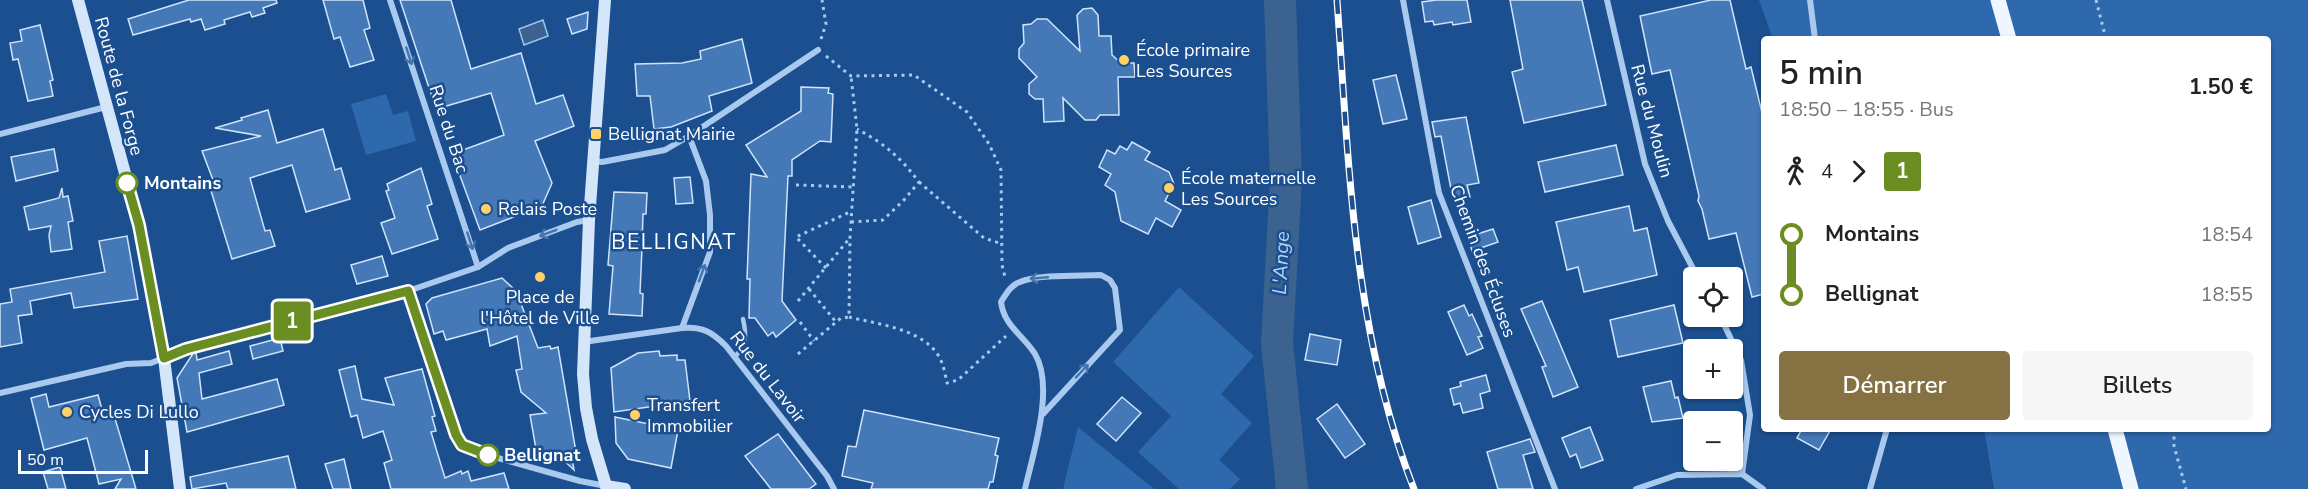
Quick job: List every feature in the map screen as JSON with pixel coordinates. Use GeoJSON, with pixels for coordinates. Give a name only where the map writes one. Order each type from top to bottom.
{"type":"FeatureCollection","features":[{"type":"Feature","properties":{"kind":"main road","name":"Route de la Forge"},"geometry":{"type":"LineString","coordinates":[[78,0],[139,225],[164,358],[180,489]]}},
{"type":"Feature","properties":{"kind":"main road"},"geometry":{"type":"LineString","coordinates":[[604,0],[583,342],[586,408],[592,438],[607,487],[625,489]]}},
{"type":"Feature","properties":{"kind":"main road"},"geometry":{"type":"LineString","coordinates":[[1998,0],[2007,36]]}},
{"type":"Feature","properties":{"kind":"main road"},"geometry":{"type":"LineString","coordinates":[[2116,432],[2131,489]]}},
{"type":"Feature","properties":{"kind":"street","name":"Rue du Bac"},"geometry":{"type":"LineString","coordinates":[[390,0],[478,267]]}},
{"type":"Feature","properties":{"kind":"street","name":"Chemin des Écluses"},"geometry":{"type":"LineString","coordinates":[[1403,0],[1439,194],[1555,489]]}},
{"type":"Feature","properties":{"kind":"street","name":"Rue du Moulin"},"geometry":{"type":"LineString","coordinates":[[1607,0],[1645,164],[1668,221],[1692,267]]}},
{"type":"Feature","properties":{"kind":"street"},"geometry":{"type":"LineString","coordinates":[[1810,0],[1815,36]]}},
{"type":"Feature","properties":{"kind":"street"},"geometry":{"type":"LineString","coordinates":[[593,161],[602,162],[665,150],[818,50]]}},
{"type":"Feature","properties":{"kind":"street"},"geometry":{"type":"LineString","coordinates":[[0,134],[106,107]]}},
{"type":"Feature","properties":{"kind":"street"},"geometry":{"type":"LineString","coordinates":[[682,328],[710,252],[710,215],[706,181],[689,136]]}},
{"type":"Feature","properties":{"kind":"street"},"geometry":{"type":"LineString","coordinates":[[0,393],[126,364],[151,363],[186,349],[408,291],[478,267],[508,248],[577,222],[589,220]]}},
{"type":"Feature","properties":{"kind":"street"},"geometry":{"type":"LineString","coordinates":[[1025,489],[1043,414],[1042,374],[1037,357],[1002,315],[1001,302],[1018,282],[1034,278],[1101,275],[1110,280],[1115,288],[1120,330],[1043,414]]}},
{"type":"Feature","properties":{"kind":"street"},"geometry":{"type":"LineString","coordinates":[[408,291],[447,414],[462,445],[473,451],[580,482],[607,487]]}},
{"type":"Feature","properties":{"kind":"street","name":"Rue du Lavoir"},"geometry":{"type":"LineString","coordinates":[[583,342],[682,328],[694,327],[707,330],[716,336],[735,357],[827,476],[834,489]]}},
{"type":"Feature","properties":{"kind":"street"},"geometry":{"type":"LineString","coordinates":[[1724,327],[1741,360],[1750,415],[1742,474]]}},
{"type":"Feature","properties":{"kind":"street"},"geometry":{"type":"LineString","coordinates":[[1870,489],[1886,432]]}},
{"type":"Feature","properties":{"kind":"street"},"geometry":{"type":"LineString","coordinates":[[1636,489],[1677,475],[1742,474],[1763,489]]}},
{"type":"Feature","properties":{"kind":"lane"},"geometry":{"type":"LineString","coordinates":[[735,357],[745,343],[746,332],[743,319]]}},
{"type":"Feature","properties":{"kind":"path"},"geometry":{"type":"LineString","coordinates":[[822,0],[826,24],[818,50],[850,76],[914,75],[967,112],[989,144],[1001,170],[1002,265],[1008,291]]}},
{"type":"Feature","properties":{"kind":"path"},"geometry":{"type":"LineString","coordinates":[[2096,0],[2105,36]]}},
{"type":"Feature","properties":{"kind":"path"},"geometry":{"type":"LineString","coordinates":[[849,317],[850,238],[857,129],[850,76]]}},
{"type":"Feature","properties":{"kind":"path"},"geometry":{"type":"LineString","coordinates":[[857,129],[879,141],[902,160],[919,182],[984,238],[1002,243]]}},
{"type":"Feature","properties":{"kind":"path"},"geometry":{"type":"LineString","coordinates":[[851,222],[883,220],[919,182]]}},
{"type":"Feature","properties":{"kind":"path"},"geometry":{"type":"LineString","coordinates":[[796,185],[854,187]]}},
{"type":"Feature","properties":{"kind":"path"},"geometry":{"type":"LineString","coordinates":[[826,268],[796,237],[852,211]]}},
{"type":"Feature","properties":{"kind":"path"},"geometry":{"type":"LineString","coordinates":[[798,301],[850,238]]}},
{"type":"Feature","properties":{"kind":"path"},"geometry":{"type":"LineString","coordinates":[[809,289],[836,322]]}},
{"type":"Feature","properties":{"kind":"path"},"geometry":{"type":"LineString","coordinates":[[798,354],[841,318],[849,317],[904,331],[927,343],[937,353],[947,383],[958,380],[1014,328]]}},
{"type":"Feature","properties":{"kind":"path"},"geometry":{"type":"LineString","coordinates":[[800,322],[814,341]]}},
{"type":"Feature","properties":{"kind":"path"},"geometry":{"type":"LineString","coordinates":[[2174,432],[2174,446],[2186,489]]}},
{"type":"Feature","properties":{"kind":"shaded area"},"geometry":{"type":"Polygon","coordinates":[[[1759,0],[2308,0],[2308,489],[1994,489],[1984,432],[2271,432],[2271,36],[1772,36],[1759,0]]]}},
{"type":"Feature","properties":{"kind":"shaded area"},"geometry":{"type":"Polygon","coordinates":[[[543,20],[548,36],[524,45],[519,29],[543,20]]]}},
{"type":"Feature","properties":{"kind":"shaded area"},"geometry":{"type":"Polygon","coordinates":[[[386,94],[393,115],[408,111],[416,141],[366,155],[351,104],[386,94]]]}},
{"type":"Feature","properties":{"kind":"shaded area"},"geometry":{"type":"Polygon","coordinates":[[[1179,287],[1254,356],[1221,394],[1252,423],[1219,460],[1240,479],[1230,489],[1179,489],[1138,452],[1171,416],[1113,362],[1179,287]]]}},
{"type":"Feature","properties":{"kind":"shaded area"},"geometry":{"type":"Polygon","coordinates":[[[1078,427],[1154,489],[1063,489],[1078,427]]]}},
{"type":"Feature","properties":{"kind":"building"},"geometry":{"type":"Polygon","coordinates":[[[189,0],[276,0],[277,3],[263,8],[265,13],[252,17],[250,12],[224,20],[225,24],[205,30],[201,19],[191,22],[190,19],[133,35],[128,19],[189,0]]]}},
{"type":"Feature","properties":{"kind":"building"},"geometry":{"type":"Polygon","coordinates":[[[323,0],[363,0],[370,28],[364,30],[374,60],[350,67],[340,37],[334,39],[323,0]]]}},
{"type":"Feature","properties":{"kind":"building"},"geometry":{"type":"Polygon","coordinates":[[[400,0],[451,0],[471,69],[521,53],[536,104],[563,95],[574,126],[535,141],[552,183],[542,206],[480,230],[452,154],[504,135],[491,93],[436,109],[400,0]]]}},
{"type":"Feature","properties":{"kind":"building"},"geometry":{"type":"Polygon","coordinates":[[[1467,0],[1471,22],[1434,25],[1433,21],[1425,22],[1422,2],[1467,0]]]}},
{"type":"Feature","properties":{"kind":"building"},"geometry":{"type":"Polygon","coordinates":[[[1510,0],[1582,0],[1606,105],[1524,123],[1512,72],[1523,69],[1510,0]]]}},
{"type":"Feature","properties":{"kind":"building"},"geometry":{"type":"Polygon","coordinates":[[[1711,0],[1730,0],[1746,69],[1751,67],[1761,109],[1761,295],[1752,297],[1736,233],[1709,239],[1698,201],[1699,196],[1670,70],[1652,74],[1640,16],[1711,0]]]}},
{"type":"Feature","properties":{"kind":"building"},"geometry":{"type":"Polygon","coordinates":[[[1092,8],[1098,15],[1099,36],[1111,36],[1112,55],[1121,63],[1134,63],[1135,77],[1118,77],[1119,115],[1100,115],[1096,120],[1085,120],[1063,98],[1064,121],[1044,122],[1043,99],[1035,99],[1029,94],[1029,84],[1037,77],[1019,58],[1019,49],[1024,43],[1023,25],[1031,24],[1037,19],[1047,19],[1080,51],[1077,15],[1083,9],[1092,8]]]}},
{"type":"Feature","properties":{"kind":"building"},"geometry":{"type":"Polygon","coordinates":[[[588,12],[587,29],[572,34],[567,19],[588,12]]]}},
{"type":"Feature","properties":{"kind":"building"},"geometry":{"type":"Polygon","coordinates":[[[40,25],[53,80],[50,81],[53,96],[28,101],[18,59],[13,60],[10,43],[22,41],[20,30],[40,25]]]}},
{"type":"Feature","properties":{"kind":"building"},"geometry":{"type":"Polygon","coordinates":[[[742,39],[752,83],[709,96],[712,111],[671,127],[654,129],[650,96],[637,96],[635,64],[682,63],[701,59],[700,51],[742,39]]]}},
{"type":"Feature","properties":{"kind":"building"},"geometry":{"type":"Polygon","coordinates":[[[1396,75],[1407,119],[1383,124],[1373,80],[1396,75]]]}},
{"type":"Feature","properties":{"kind":"building"},"geometry":{"type":"Polygon","coordinates":[[[801,87],[829,88],[828,93],[833,94],[831,142],[820,141],[792,160],[792,176],[788,176],[782,301],[796,320],[776,337],[773,332],[768,336],[755,318],[749,318],[750,279],[747,279],[751,174],[767,177],[746,145],[801,111],[801,87]]]}},
{"type":"Feature","properties":{"kind":"building"},"geometry":{"type":"Polygon","coordinates":[[[268,110],[277,143],[323,129],[335,170],[341,168],[350,199],[306,212],[292,165],[250,178],[265,231],[270,230],[275,246],[232,259],[208,181],[213,180],[202,151],[261,136],[215,128],[268,110]]]}},
{"type":"Feature","properties":{"kind":"building"},"geometry":{"type":"Polygon","coordinates":[[[1466,117],[1479,183],[1467,185],[1470,197],[1453,200],[1441,136],[1435,137],[1432,122],[1466,117]]]}},
{"type":"Feature","properties":{"kind":"building"},"geometry":{"type":"Polygon","coordinates":[[[1132,142],[1150,152],[1145,160],[1169,172],[1174,184],[1165,201],[1181,210],[1172,227],[1156,218],[1148,234],[1121,221],[1115,192],[1105,185],[1111,174],[1099,167],[1107,150],[1115,154],[1120,146],[1127,150],[1132,142]]]}},
{"type":"Feature","properties":{"kind":"building"},"geometry":{"type":"Polygon","coordinates":[[[1616,145],[1623,175],[1545,192],[1538,162],[1616,145]]]}},
{"type":"Feature","properties":{"kind":"building"},"geometry":{"type":"Polygon","coordinates":[[[54,149],[58,171],[16,181],[11,157],[54,149]]]}},
{"type":"Feature","properties":{"kind":"building"},"geometry":{"type":"Polygon","coordinates":[[[421,168],[432,204],[427,206],[438,239],[392,254],[381,223],[395,218],[386,191],[389,190],[387,184],[421,168]]]}},
{"type":"Feature","properties":{"kind":"building"},"geometry":{"type":"Polygon","coordinates":[[[690,177],[693,203],[676,204],[674,178],[690,177]]]}},
{"type":"Feature","properties":{"kind":"building"},"geometry":{"type":"Polygon","coordinates":[[[62,188],[63,197],[68,196],[73,221],[68,222],[72,249],[51,252],[49,235],[51,226],[29,230],[24,207],[59,198],[62,188]]]}},
{"type":"Feature","properties":{"kind":"building"},"geometry":{"type":"Polygon","coordinates":[[[614,192],[647,193],[646,214],[643,214],[640,293],[643,294],[642,316],[609,314],[613,266],[608,265],[614,192]]]}},
{"type":"Feature","properties":{"kind":"building"},"geometry":{"type":"Polygon","coordinates":[[[1431,200],[1441,237],[1418,244],[1408,207],[1431,200]]]}},
{"type":"Feature","properties":{"kind":"building"},"geometry":{"type":"Polygon","coordinates":[[[1629,206],[1634,231],[1647,228],[1657,275],[1584,292],[1578,267],[1567,270],[1556,222],[1629,206]]]}},
{"type":"Feature","properties":{"kind":"building"},"geometry":{"type":"Polygon","coordinates":[[[1493,229],[1498,242],[1472,251],[1468,237],[1493,229]]]}},
{"type":"Feature","properties":{"kind":"building"},"geometry":{"type":"Polygon","coordinates":[[[127,236],[138,299],[74,308],[71,293],[30,301],[32,314],[18,316],[22,343],[0,347],[0,304],[12,302],[10,289],[105,272],[99,241],[127,236]]]}},
{"type":"Feature","properties":{"kind":"building"},"geometry":{"type":"Polygon","coordinates":[[[382,256],[388,276],[357,284],[351,265],[382,256]]]}},
{"type":"Feature","properties":{"kind":"building"},"geometry":{"type":"Polygon","coordinates":[[[502,278],[516,291],[538,348],[558,347],[576,452],[571,453],[574,470],[558,455],[537,455],[530,415],[546,413],[521,392],[516,370],[522,369],[517,336],[490,346],[487,329],[446,340],[443,331],[434,334],[426,304],[432,298],[502,278]]]}},
{"type":"Feature","properties":{"kind":"building"},"geometry":{"type":"Polygon","coordinates":[[[1542,301],[1578,387],[1553,397],[1542,367],[1546,366],[1521,309],[1542,301]]]}},
{"type":"Feature","properties":{"kind":"building"},"geometry":{"type":"Polygon","coordinates":[[[1464,305],[1469,316],[1472,314],[1482,336],[1478,337],[1483,348],[1467,355],[1448,312],[1464,305]]]}},
{"type":"Feature","properties":{"kind":"building"},"geometry":{"type":"Polygon","coordinates":[[[1674,305],[1683,343],[1618,357],[1610,320],[1674,305]]]}},
{"type":"Feature","properties":{"kind":"building"},"geometry":{"type":"Polygon","coordinates":[[[1310,334],[1341,340],[1337,365],[1305,360],[1310,334]]]}},
{"type":"Feature","properties":{"kind":"building"},"geometry":{"type":"Polygon","coordinates":[[[280,338],[283,351],[253,359],[250,346],[280,338]]]}},
{"type":"Feature","properties":{"kind":"building"},"geometry":{"type":"Polygon","coordinates":[[[229,351],[232,364],[199,373],[202,399],[277,379],[284,405],[187,432],[177,378],[194,352],[196,352],[197,360],[229,351]]]}},
{"type":"Feature","properties":{"kind":"building"},"geometry":{"type":"Polygon","coordinates":[[[659,351],[660,356],[677,355],[677,360],[685,360],[690,401],[614,412],[611,368],[638,353],[659,351]]]}},
{"type":"Feature","properties":{"kind":"building"},"geometry":{"type":"Polygon","coordinates":[[[355,366],[362,399],[394,405],[385,378],[422,369],[435,416],[432,417],[436,431],[431,432],[445,478],[461,471],[462,474],[468,471],[471,481],[504,473],[509,489],[391,489],[384,463],[392,460],[383,431],[363,438],[357,415],[351,417],[339,370],[355,366]]]}},
{"type":"Feature","properties":{"kind":"building"},"geometry":{"type":"Polygon","coordinates":[[[1486,375],[1490,391],[1480,394],[1483,408],[1463,413],[1460,403],[1454,405],[1450,389],[1461,386],[1460,382],[1486,375]]]}},
{"type":"Feature","properties":{"kind":"building"},"geometry":{"type":"Polygon","coordinates":[[[1671,381],[1683,418],[1652,422],[1643,387],[1671,381]]]}},
{"type":"Feature","properties":{"kind":"building"},"geometry":{"type":"Polygon","coordinates":[[[46,394],[49,407],[98,395],[104,417],[114,415],[136,489],[115,489],[121,479],[99,484],[87,438],[44,450],[31,398],[46,394]]]}},
{"type":"Feature","properties":{"kind":"building"},"geometry":{"type":"Polygon","coordinates":[[[1122,397],[1141,413],[1116,441],[1097,424],[1122,397]]]}},
{"type":"Feature","properties":{"kind":"building"},"geometry":{"type":"Polygon","coordinates":[[[1337,404],[1365,444],[1345,458],[1317,419],[1337,404]]]}},
{"type":"Feature","properties":{"kind":"building"},"geometry":{"type":"Polygon","coordinates":[[[864,410],[999,438],[993,482],[990,482],[988,489],[871,489],[873,483],[842,476],[848,446],[856,447],[864,410]]]}},
{"type":"Feature","properties":{"kind":"building"},"geometry":{"type":"Polygon","coordinates":[[[615,417],[678,430],[671,468],[628,459],[616,443],[615,417]]]}},
{"type":"Feature","properties":{"kind":"building"},"geometry":{"type":"Polygon","coordinates":[[[1590,427],[1603,460],[1581,468],[1576,454],[1570,457],[1562,438],[1590,427]]]}},
{"type":"Feature","properties":{"kind":"building"},"geometry":{"type":"Polygon","coordinates":[[[1800,432],[1829,432],[1819,450],[1797,438],[1800,432]]]}},
{"type":"Feature","properties":{"kind":"building"},"geometry":{"type":"Polygon","coordinates":[[[778,434],[816,484],[809,489],[771,489],[745,456],[778,434]]]}},
{"type":"Feature","properties":{"kind":"building"},"geometry":{"type":"Polygon","coordinates":[[[1530,439],[1535,452],[1523,455],[1533,489],[1498,489],[1487,452],[1530,439]]]}},
{"type":"Feature","properties":{"kind":"building"},"geometry":{"type":"Polygon","coordinates":[[[288,456],[296,489],[228,489],[226,483],[192,489],[190,477],[288,456]]]}},
{"type":"Feature","properties":{"kind":"building"},"geometry":{"type":"Polygon","coordinates":[[[344,459],[351,489],[333,489],[325,464],[344,459]]]}},
{"type":"Feature","properties":{"kind":"building"},"geometry":{"type":"Polygon","coordinates":[[[60,467],[66,489],[48,489],[43,472],[60,467]]]}},
{"type":"Feature","properties":{"kind":"waterway","name":"L'Ange"},"geometry":{"type":"LineString","coordinates":[[1280,0],[1286,179],[1277,343],[1292,489]]}},
{"type":"Feature","properties":{"kind":"railway"},"geometry":{"type":"LineString","coordinates":[[1337,0],[1351,186],[1366,309],[1378,370],[1394,430],[1414,489]]}},
{"type":"Feature","properties":{"kind":"bus line","name":"1"},"geometry":{"type":"LineString","coordinates":[[127,183],[139,225],[164,358],[186,349],[408,291],[447,414],[456,435],[462,445],[488,455]]}},
{"type":"Feature","properties":{"kind":"place","name":"École primaire Les Sources"},"geometry":{"type":"Point","coordinates":[1124,60]}},
{"type":"Feature","properties":{"kind":"place","name":"Bellignat Mairie"},"geometry":{"type":"Point","coordinates":[596,134]}},
{"type":"Feature","properties":{"kind":"place","name":"Montains"},"geometry":{"type":"Point","coordinates":[127,183]}},
{"type":"Feature","properties":{"kind":"place","name":"École maternelle Les Sources"},"geometry":{"type":"Point","coordinates":[1169,188]}},
{"type":"Feature","properties":{"kind":"place","name":"Relais Poste"},"geometry":{"type":"Point","coordinates":[486,209]}},
{"type":"Feature","properties":{"kind":"place","name":"Place de l'Hôtel de Ville"},"geometry":{"type":"Point","coordinates":[540,277]}},
{"type":"Feature","properties":{"kind":"place","name":"Cycles Di Lullo"},"geometry":{"type":"Point","coordinates":[67,412]}},
{"type":"Feature","properties":{"kind":"place","name":"Transfert Immobilier"},"geometry":{"type":"Point","coordinates":[635,415]}},
{"type":"Feature","properties":{"kind":"place","name":"Bellignat"},"geometry":{"type":"Point","coordinates":[488,455]}},
{"type":"Feature","properties":{"kind":"district","name":"BELLIGNAT"},"geometry":{"type":"Point","coordinates":[674,242]}}]}
